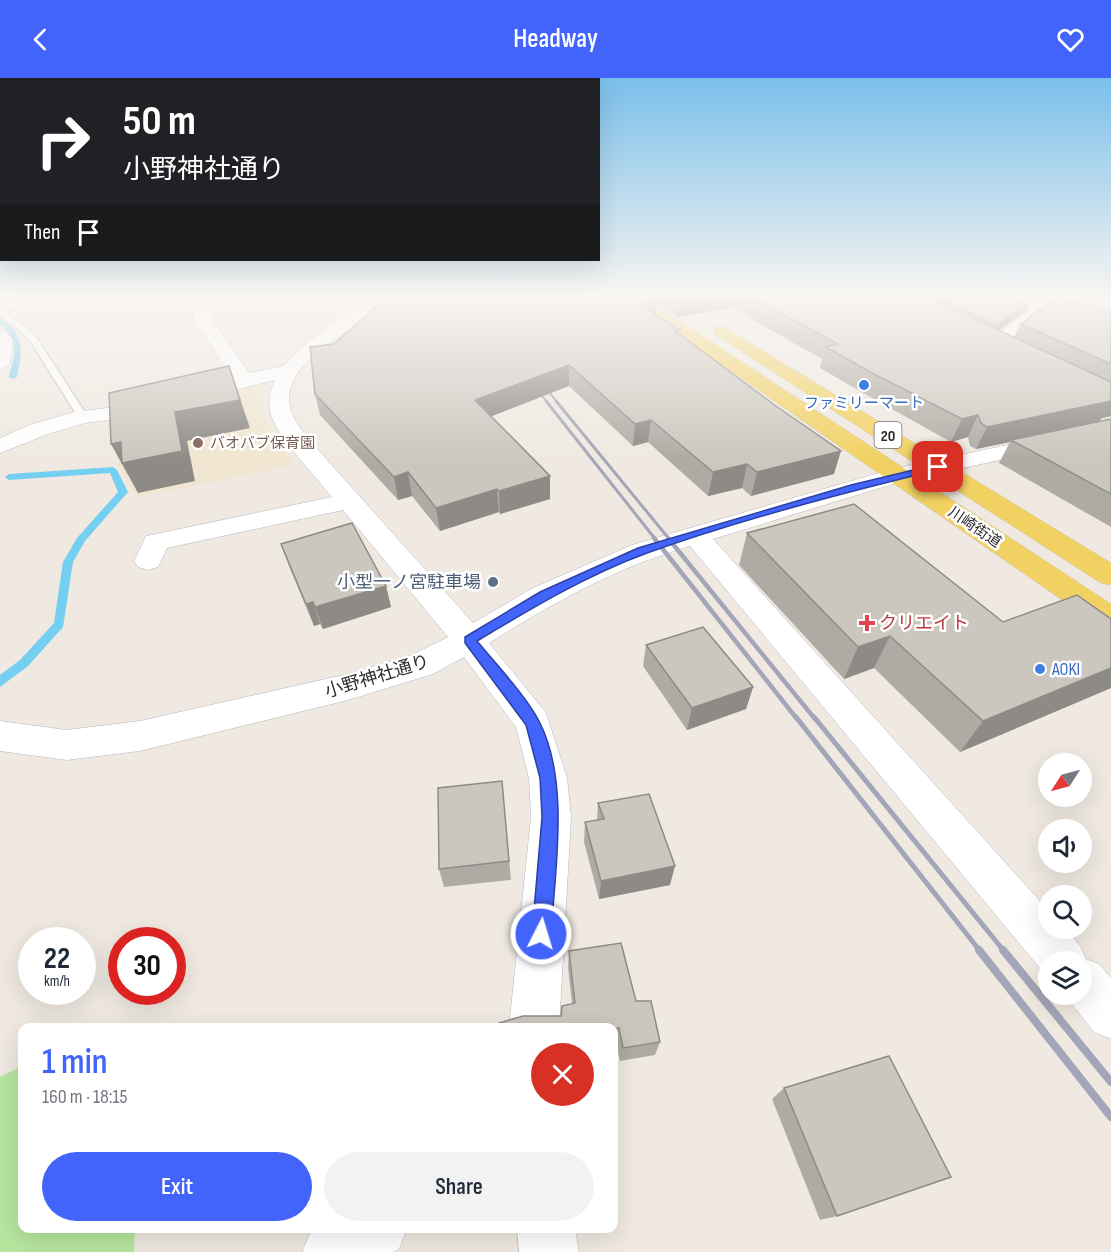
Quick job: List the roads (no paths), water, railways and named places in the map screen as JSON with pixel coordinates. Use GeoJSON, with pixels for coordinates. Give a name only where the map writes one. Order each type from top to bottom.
{"type":"FeatureCollection","features":[{"type":"Feature","properties":{"kind":"main road","name":"川崎街道"},"geometry":{"type":"LineString","coordinates":[[711,350],[1111,619]]}},
{"type":"Feature","properties":{"kind":"main road","name":"川崎街道"},"geometry":{"type":"LineString","coordinates":[[752,350],[1111,576]]}},
{"type":"Feature","properties":{"kind":"street"},"geometry":{"type":"LineString","coordinates":[[223,350],[244,380]]}},
{"type":"Feature","properties":{"kind":"street"},"geometry":{"type":"LineString","coordinates":[[308,350],[301,354],[287,371],[280,392],[281,412],[303,447],[469,640],[533,723],[548,778],[550,817],[534,1023]]}},
{"type":"Feature","properties":{"kind":"street"},"geometry":{"type":"LineString","coordinates":[[1004,350],[1016,356]]}},
{"type":"Feature","properties":{"kind":"street"},"geometry":{"type":"LineString","coordinates":[[0,446],[40,429],[83,417],[124,412],[287,371]]}},
{"type":"Feature","properties":{"kind":"street","name":"小野神社通り"},"geometry":{"type":"LineString","coordinates":[[0,736],[67,745],[140,736],[348,687],[421,665],[469,640],[544,595],[609,564],[695,535],[898,475],[1109,430]]}},
{"type":"Feature","properties":{"kind":"street"},"geometry":{"type":"LineString","coordinates":[[148,561],[156,542],[350,501]]}},
{"type":"Feature","properties":{"kind":"street"},"geometry":{"type":"LineString","coordinates":[[695,535],[1054,951]]}},
{"type":"Feature","properties":{"kind":"street"},"geometry":{"type":"LineString","coordinates":[[1092,993],[1111,1016]]}},
{"type":"Feature","properties":{"kind":"street"},"geometry":{"type":"LineString","coordinates":[[332,1252],[368,1233]]}},
{"type":"Feature","properties":{"kind":"street"},"geometry":{"type":"LineString","coordinates":[[547,1233],[549,1252]]}},
{"type":"Feature","properties":{"kind":"lane"},"geometry":{"type":"LineString","coordinates":[[40,350],[83,417]]}},
{"type":"Feature","properties":{"kind":"waterway"},"geometry":{"type":"LineString","coordinates":[[13,377],[18,350]]}},
{"type":"Feature","properties":{"kind":"waterway"},"geometry":{"type":"LineString","coordinates":[[0,682],[24,663],[59,624],[68,562],[81,540],[123,492],[113,470],[9,477]]}},
{"type":"Feature","properties":{"kind":"railway"},"geometry":{"type":"LineString","coordinates":[[531,382],[547,402]]}},
{"type":"Feature","properties":{"kind":"railway"},"geometry":{"type":"LineString","coordinates":[[550,393],[557,402]]}},
{"type":"Feature","properties":{"kind":"railway"},"geometry":{"type":"LineString","coordinates":[[546,401],[656,540]]}},
{"type":"Feature","properties":{"kind":"railway"},"geometry":{"type":"LineString","coordinates":[[556,401],[670,540]]}},
{"type":"Feature","properties":{"kind":"railway"},"geometry":{"type":"LineString","coordinates":[[654,538],[797,719]]}},
{"type":"Feature","properties":{"kind":"railway"},"geometry":{"type":"LineString","coordinates":[[668,538],[815,719]]}},
{"type":"Feature","properties":{"kind":"railway"},"geometry":{"type":"LineString","coordinates":[[796,717],[980,951]]}},
{"type":"Feature","properties":{"kind":"railway"},"geometry":{"type":"LineString","coordinates":[[814,717],[1004,951]]}},
{"type":"Feature","properties":{"kind":"railway"},"geometry":{"type":"LineString","coordinates":[[979,950],[1111,1117]]}},
{"type":"Feature","properties":{"kind":"railway"},"geometry":{"type":"LineString","coordinates":[[1003,950],[1111,1082]]}},
{"type":"Feature","properties":{"kind":"place","name":"ファミリーマート"},"geometry":{"type":"Point","coordinates":[864,385]}},
{"type":"Feature","properties":{"kind":"place","name":"バオバブ保育園"},"geometry":{"type":"Point","coordinates":[198,443]}},
{"type":"Feature","properties":{"kind":"place","name":"小型一ノ宮駐車場"},"geometry":{"type":"Point","coordinates":[493,582]}},
{"type":"Feature","properties":{"kind":"place","name":"クリエイト"},"geometry":{"type":"Point","coordinates":[867,623]}},
{"type":"Feature","properties":{"kind":"place","name":"AOKI"},"geometry":{"type":"Point","coordinates":[1040,669]}}]}
